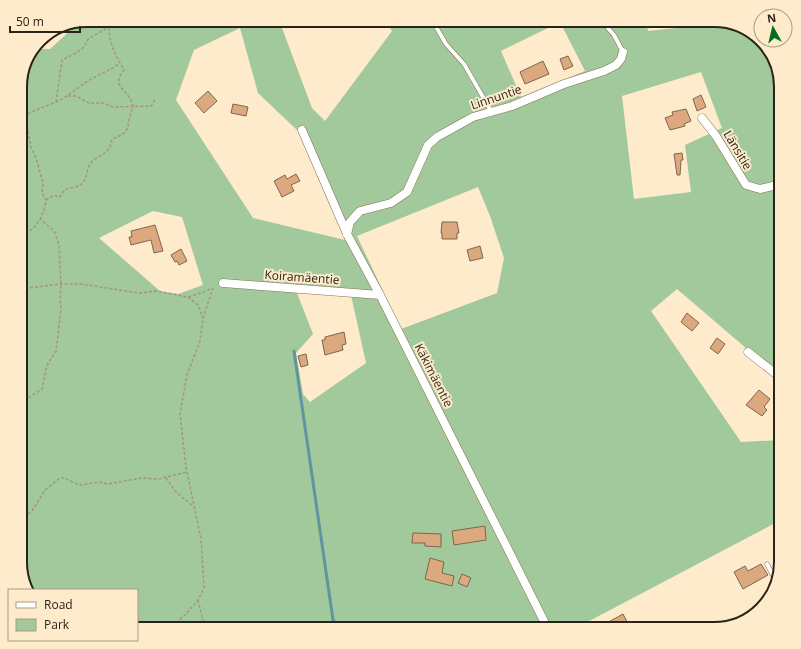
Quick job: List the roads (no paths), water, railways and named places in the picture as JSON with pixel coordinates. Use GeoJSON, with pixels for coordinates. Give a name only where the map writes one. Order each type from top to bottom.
{"type":"FeatureCollection","features":[{"type":"Feature","properties":{"kind":"street","name":"Linnuntie"},"geometry":{"type":"LineString","coordinates":[[347,234],[350,222],[360,211],[391,203],[407,192],[428,145],[437,137],[473,117],[512,106],[564,84],[604,71],[616,65],[621,59],[623,52]]}},
{"type":"Feature","properties":{"kind":"street","name":"Länsitie"},"geometry":{"type":"LineString","coordinates":[[702,118],[716,136],[746,185],[760,189],[774,186]]}},
{"type":"Feature","properties":{"kind":"street","name":"Käkimäentie"},"geometry":{"type":"LineString","coordinates":[[302,130],[347,234],[380,295],[544,622]]}},
{"type":"Feature","properties":{"kind":"street","name":"Koiramäentie"},"geometry":{"type":"LineString","coordinates":[[223,283],[380,295]]}},
{"type":"Feature","properties":{"kind":"street"},"geometry":{"type":"LineString","coordinates":[[748,352],[774,372]]}},
{"type":"Feature","properties":{"kind":"lane"},"geometry":{"type":"LineString","coordinates":[[436,27],[446,44],[464,64],[491,111]]}},
{"type":"Feature","properties":{"kind":"lane"},"geometry":{"type":"LineString","coordinates":[[607,27],[614,35],[623,52]]}},
{"type":"Feature","properties":{"kind":"lane"},"geometry":{"type":"LineString","coordinates":[[767,564],[773,575]]}},
{"type":"Feature","properties":{"kind":"waterway"},"geometry":{"type":"LineString","coordinates":[[294,351],[333,620],[335,622]]}}]}
